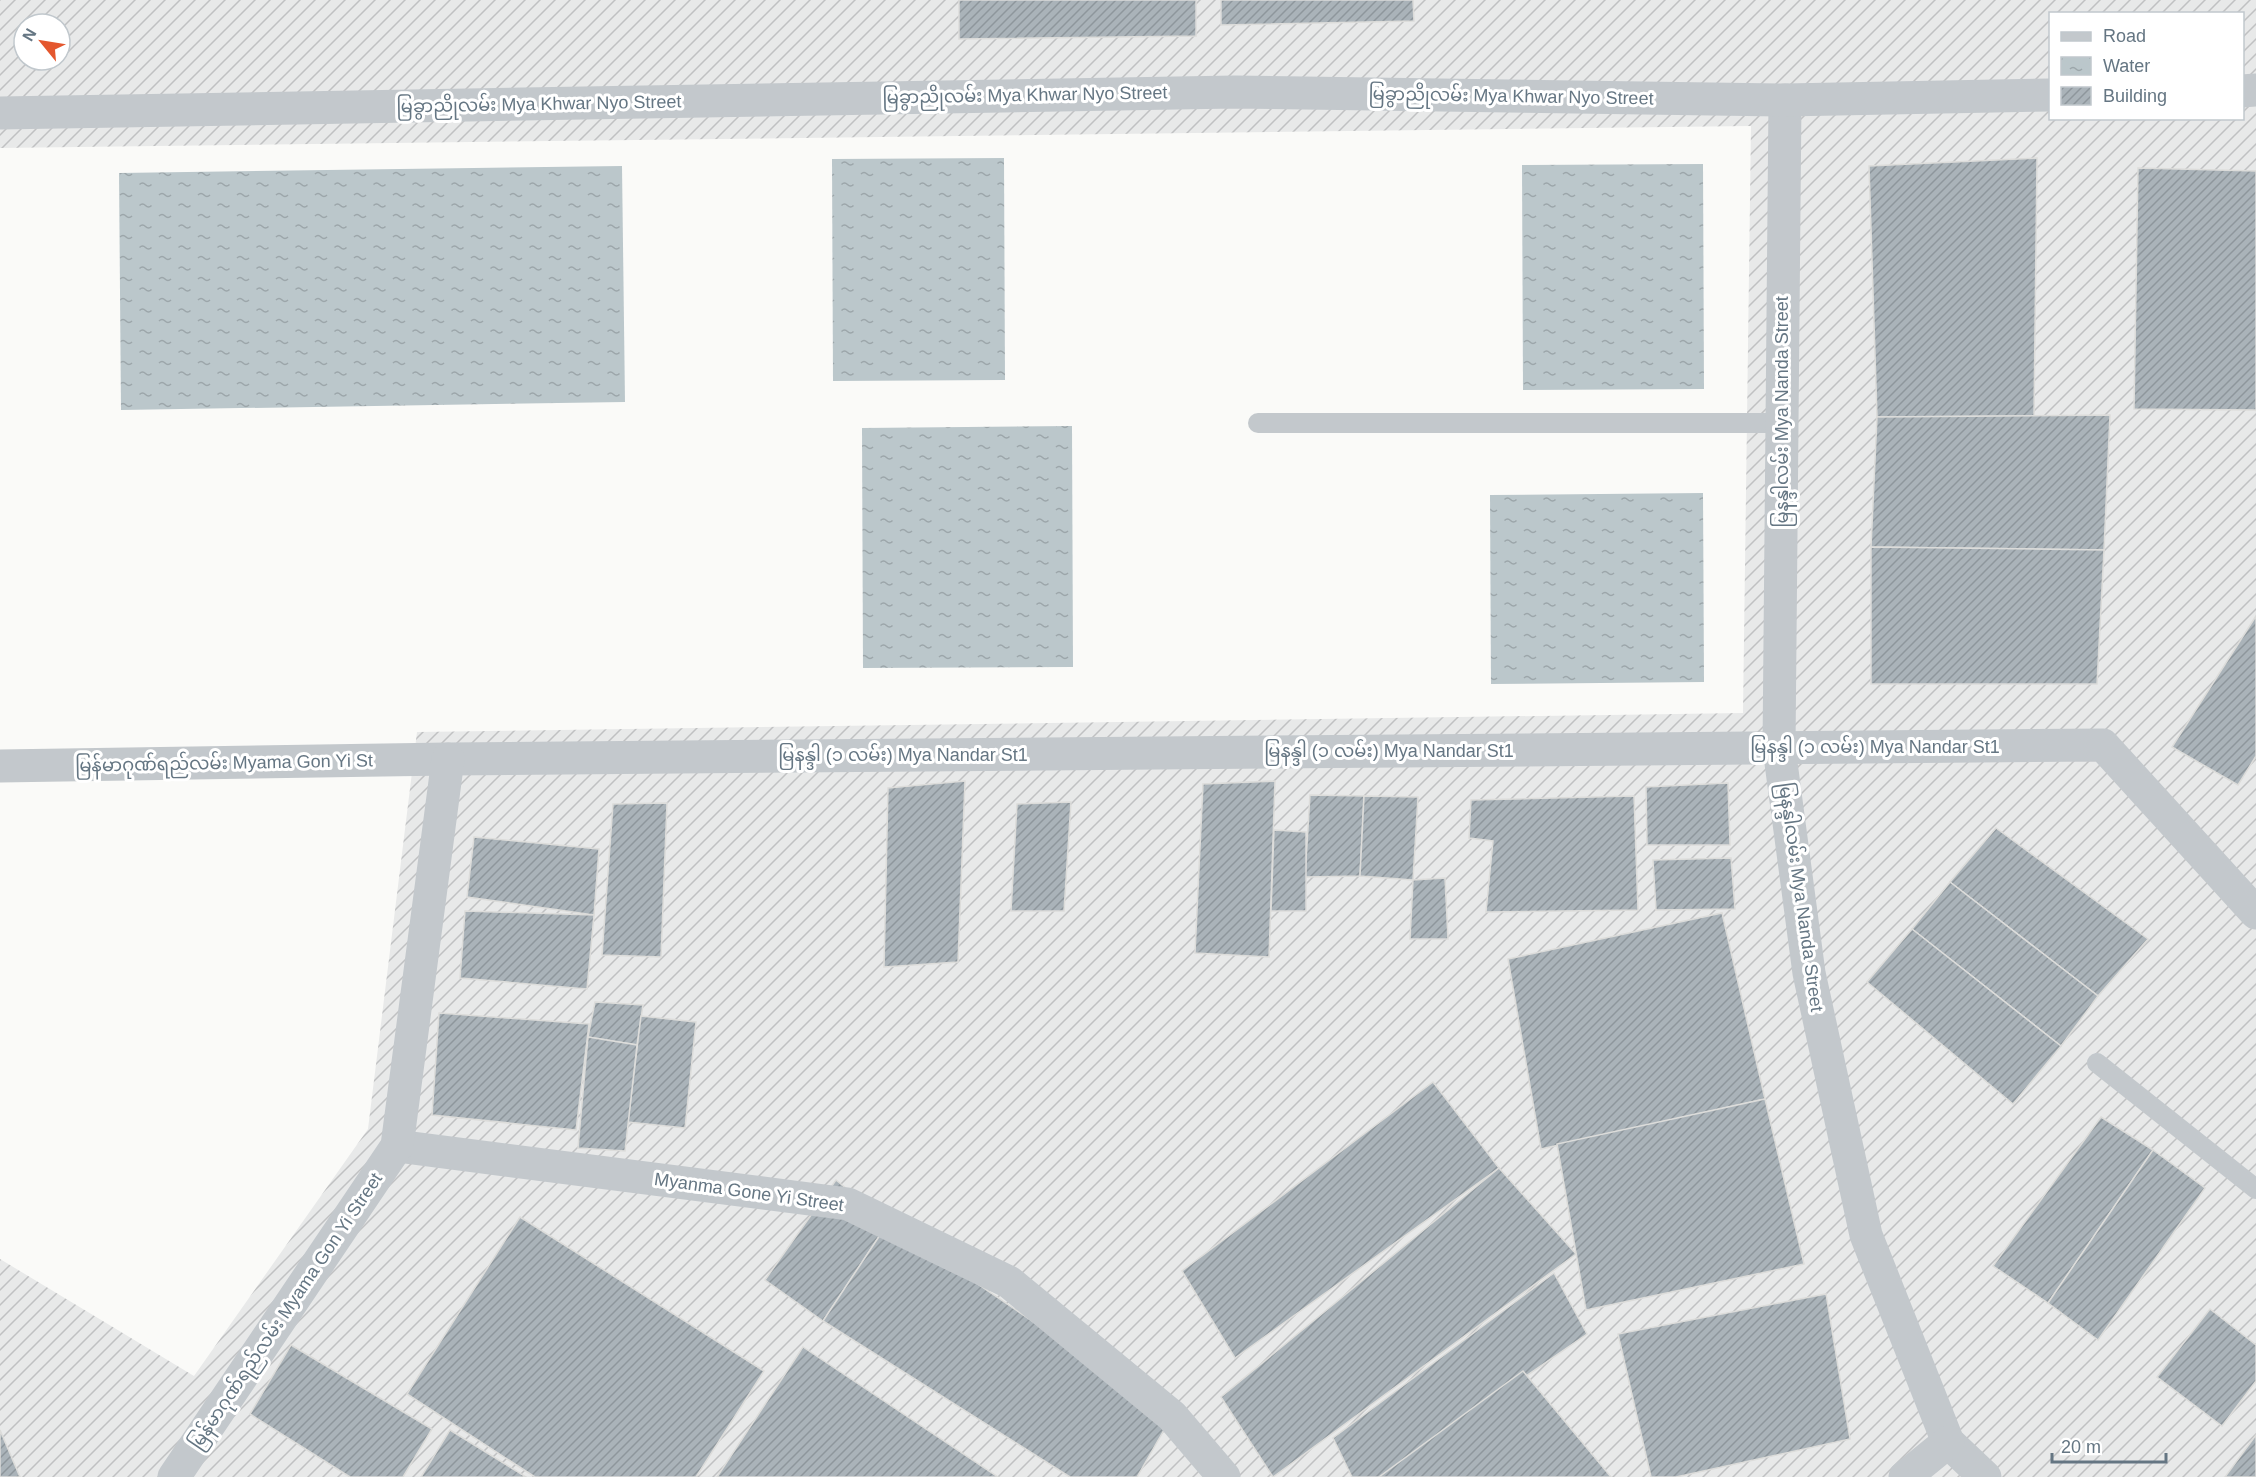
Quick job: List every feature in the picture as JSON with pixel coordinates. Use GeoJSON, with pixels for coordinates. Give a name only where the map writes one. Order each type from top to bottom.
{"type":"FeatureCollection","features":[{"type":"Feature","properties":{"kind":"street","name":"မြခွာညိုလမ်း Mya Khwar Nyo Street"},"geometry":{"type":"LineString","coordinates":[[0,113],[1235,92],[1785,100],[2049,95]]}},
{"type":"Feature","properties":{"kind":"street","name":"မြနန္ဒါလမ်း Mya Nanda Street"},"geometry":{"type":"LineString","coordinates":[[1785,100],[1779,748],[1809,973],[1866,1235],[1948,1442],[1985,1477]]}},
{"type":"Feature","properties":{"kind":"street","name":"မြနန္ဒါ (၁ လမ်း) Mya Nandar St1"},"geometry":{"type":"LineString","coordinates":[[448,759],[2103,745],[2256,913]]}},
{"type":"Feature","properties":{"kind":"street","name":"မြန်မာဂုဏ်ရည်လမ်း Myama Gon Yi St"},"geometry":{"type":"LineString","coordinates":[[0,766],[448,759]]}},
{"type":"Feature","properties":{"kind":"street"},"geometry":{"type":"LineString","coordinates":[[397,1146],[448,759]]}},
{"type":"Feature","properties":{"kind":"street","name":"မြန်မာဂုဏ်ရည်လမ်း Myama Gon Yi Street"},"geometry":{"type":"LineString","coordinates":[[174,1477],[397,1146]]}},
{"type":"Feature","properties":{"kind":"street","name":"Myanma Gone Yi Street"},"geometry":{"type":"LineString","coordinates":[[397,1146],[848,1204],[1009,1282],[1173,1416],[1224,1477]]}},
{"type":"Feature","properties":{"kind":"street"},"geometry":{"type":"LineString","coordinates":[[1905,1477],[1948,1442]]}},
{"type":"Feature","properties":{"kind":"lane"},"geometry":{"type":"LineString","coordinates":[[1258,423],[1782,423]]}},
{"type":"Feature","properties":{"kind":"lane"},"geometry":{"type":"LineString","coordinates":[[2097,1063],[2256,1189]]}},
{"type":"Feature","properties":{"kind":"shaded area"},"geometry":{"type":"Polygon","coordinates":[[[0,0],[2256,0],[2256,1477],[0,1477],[0,1259],[194,1376],[368,1129],[417,732],[1743,713],[1751,126],[0,148],[0,0]]]}},
{"type":"Feature","properties":{"kind":"water"},"geometry":{"type":"Polygon","coordinates":[[[1004,158],[1005,380],[833,381],[832,159],[1004,158]]]}},
{"type":"Feature","properties":{"kind":"water"},"geometry":{"type":"Polygon","coordinates":[[[1703,164],[1704,389],[1523,390],[1522,165],[1703,164]]]}},
{"type":"Feature","properties":{"kind":"water"},"geometry":{"type":"Polygon","coordinates":[[[622,166],[625,402],[121,410],[119,173],[622,166]]]}},
{"type":"Feature","properties":{"kind":"water"},"geometry":{"type":"Polygon","coordinates":[[[1072,426],[1073,667],[863,668],[862,428],[1072,426]]]}},
{"type":"Feature","properties":{"kind":"water"},"geometry":{"type":"Polygon","coordinates":[[[1703,493],[1704,682],[1491,684],[1490,495],[1703,493]]]}},
{"type":"Feature","properties":{"kind":"building"},"geometry":{"type":"Polygon","coordinates":[[[959,0],[1196,0],[1196,36],[959,39],[959,0]]]}},
{"type":"Feature","properties":{"kind":"building"},"geometry":{"type":"Polygon","coordinates":[[[1221,0],[1413,0],[1414,21],[1221,25],[1221,0]]]}},
{"type":"Feature","properties":{"kind":"building"},"geometry":{"type":"Polygon","coordinates":[[[2037,158],[2034,416],[1877,417],[1869,166],[2037,158]]]}},
{"type":"Feature","properties":{"kind":"building"},"geometry":{"type":"Polygon","coordinates":[[[2138,168],[2256,171],[2256,410],[2134,409],[2138,168]]]}},
{"type":"Feature","properties":{"kind":"building"},"geometry":{"type":"Polygon","coordinates":[[[2110,415],[2104,550],[1871,547],[1877,417],[2110,415]]]}},
{"type":"Feature","properties":{"kind":"building"},"geometry":{"type":"Polygon","coordinates":[[[1871,547],[2104,550],[2097,684],[1871,684],[1871,547]]]}},
{"type":"Feature","properties":{"kind":"building"},"geometry":{"type":"Polygon","coordinates":[[[2256,616],[2256,756],[2238,785],[2172,747],[2256,616]]]}},
{"type":"Feature","properties":{"kind":"building"},"geometry":{"type":"Polygon","coordinates":[[[965,781],[958,962],[884,967],[888,788],[965,781]]]}},
{"type":"Feature","properties":{"kind":"building"},"geometry":{"type":"Polygon","coordinates":[[[1275,781],[1269,957],[1195,953],[1203,784],[1275,781]]]}},
{"type":"Feature","properties":{"kind":"building"},"geometry":{"type":"Polygon","coordinates":[[[1728,783],[1730,845],[1647,845],[1646,787],[1728,783]]]}},
{"type":"Feature","properties":{"kind":"building"},"geometry":{"type":"Polygon","coordinates":[[[1310,795],[1364,796],[1360,876],[1305,877],[1310,795]]]}},
{"type":"Feature","properties":{"kind":"building"},"geometry":{"type":"Polygon","coordinates":[[[1364,796],[1418,797],[1413,880],[1360,876],[1364,796]]]}},
{"type":"Feature","properties":{"kind":"building"},"geometry":{"type":"Polygon","coordinates":[[[1634,796],[1638,910],[1486,912],[1493,841],[1469,838],[1471,800],[1634,796]]]}},
{"type":"Feature","properties":{"kind":"building"},"geometry":{"type":"Polygon","coordinates":[[[1071,802],[1064,911],[1011,911],[1017,804],[1071,802]]]}},
{"type":"Feature","properties":{"kind":"building"},"geometry":{"type":"Polygon","coordinates":[[[667,803],[661,957],[602,955],[613,804],[667,803]]]}},
{"type":"Feature","properties":{"kind":"building"},"geometry":{"type":"Polygon","coordinates":[[[1996,828],[2148,939],[2098,996],[1950,882],[1996,828]]]}},
{"type":"Feature","properties":{"kind":"building"},"geometry":{"type":"Polygon","coordinates":[[[1274,830],[1306,832],[1306,911],[1271,911],[1274,830]]]}},
{"type":"Feature","properties":{"kind":"building"},"geometry":{"type":"Polygon","coordinates":[[[474,837],[599,849],[594,915],[467,897],[474,837]]]}},
{"type":"Feature","properties":{"kind":"building"},"geometry":{"type":"Polygon","coordinates":[[[1731,858],[1735,909],[1656,910],[1653,860],[1731,858]]]}},
{"type":"Feature","properties":{"kind":"building"},"geometry":{"type":"Polygon","coordinates":[[[1445,878],[1448,939],[1410,939],[1413,880],[1445,878]]]}},
{"type":"Feature","properties":{"kind":"building"},"geometry":{"type":"Polygon","coordinates":[[[1950,882],[2098,996],[2061,1046],[1912,929],[1950,882]]]}},
{"type":"Feature","properties":{"kind":"building"},"geometry":{"type":"Polygon","coordinates":[[[465,911],[594,915],[587,989],[460,978],[465,911]]]}},
{"type":"Feature","properties":{"kind":"building"},"geometry":{"type":"Polygon","coordinates":[[[1722,913],[1765,1099],[1541,1149],[1508,959],[1722,913]]]}},
{"type":"Feature","properties":{"kind":"building"},"geometry":{"type":"Polygon","coordinates":[[[1912,929],[2061,1046],[2013,1104],[1867,982],[1912,929]]]}},
{"type":"Feature","properties":{"kind":"building"},"geometry":{"type":"Polygon","coordinates":[[[595,1002],[643,1005],[637,1045],[588,1037],[595,1002]]]}},
{"type":"Feature","properties":{"kind":"building"},"geometry":{"type":"Polygon","coordinates":[[[439,1013],[589,1024],[576,1130],[432,1115],[439,1013]]]}},
{"type":"Feature","properties":{"kind":"building"},"geometry":{"type":"Polygon","coordinates":[[[641,1016],[696,1022],[685,1128],[628,1122],[641,1016]]]}},
{"type":"Feature","properties":{"kind":"building"},"geometry":{"type":"Polygon","coordinates":[[[588,1037],[637,1045],[625,1151],[578,1148],[588,1037]]]}},
{"type":"Feature","properties":{"kind":"building"},"geometry":{"type":"Polygon","coordinates":[[[1433,1082],[1499,1168],[1235,1358],[1182,1271],[1433,1082]]]}},
{"type":"Feature","properties":{"kind":"building"},"geometry":{"type":"Polygon","coordinates":[[[1765,1099],[1804,1264],[1586,1310],[1557,1144],[1765,1099]]]}},
{"type":"Feature","properties":{"kind":"building"},"geometry":{"type":"Polygon","coordinates":[[[2101,1117],[2153,1150],[2048,1303],[1993,1266],[2101,1117]]]}},
{"type":"Feature","properties":{"kind":"building"},"geometry":{"type":"Polygon","coordinates":[[[2153,1150],[2205,1188],[2098,1340],[2048,1303],[2153,1150]]]}},
{"type":"Feature","properties":{"kind":"building"},"geometry":{"type":"Polygon","coordinates":[[[1499,1168],[1576,1254],[1273,1477],[1221,1397],[1499,1168]]]}},
{"type":"Feature","properties":{"kind":"building"},"geometry":{"type":"Polygon","coordinates":[[[836,1180],[888,1223],[823,1321],[765,1280],[836,1180]]]}},
{"type":"Feature","properties":{"kind":"building"},"geometry":{"type":"Polygon","coordinates":[[[520,1217],[764,1371],[696,1477],[535,1477],[407,1394],[520,1217]]]}},
{"type":"Feature","properties":{"kind":"building"},"geometry":{"type":"Polygon","coordinates":[[[888,1223],[1172,1416],[1137,1477],[1070,1477],[823,1321],[888,1223]]]}},
{"type":"Feature","properties":{"kind":"building"},"geometry":{"type":"Polygon","coordinates":[[[1554,1273],[1587,1334],[1380,1477],[1352,1477],[1333,1438],[1554,1273]]]}},
{"type":"Feature","properties":{"kind":"building"},"geometry":{"type":"Polygon","coordinates":[[[1826,1294],[1850,1439],[1676,1477],[1651,1477],[1618,1334],[1826,1294]]]}},
{"type":"Feature","properties":{"kind":"building"},"geometry":{"type":"Polygon","coordinates":[[[2210,1309],[2256,1345],[2256,1381],[2222,1426],[2157,1377],[2210,1309]]]}},
{"type":"Feature","properties":{"kind":"building"},"geometry":{"type":"Polygon","coordinates":[[[291,1345],[432,1429],[403,1477],[350,1477],[250,1414],[291,1345]]]}},
{"type":"Feature","properties":{"kind":"building"},"geometry":{"type":"Polygon","coordinates":[[[803,1347],[998,1477],[717,1477],[803,1347]]]}},
{"type":"Feature","properties":{"kind":"building"},"geometry":{"type":"Polygon","coordinates":[[[1523,1371],[1611,1477],[1379,1477],[1523,1371]]]}},
{"type":"Feature","properties":{"kind":"building"},"geometry":{"type":"Polygon","coordinates":[[[0,1430],[20,1477],[0,1477],[0,1430]]]}},
{"type":"Feature","properties":{"kind":"building"},"geometry":{"type":"Polygon","coordinates":[[[450,1430],[526,1477],[421,1477],[450,1430]]]}},
{"type":"Feature","properties":{"kind":"building"},"geometry":{"type":"Polygon","coordinates":[[[2256,1435],[2256,1477],[2225,1477],[2256,1435]]]}}]}
